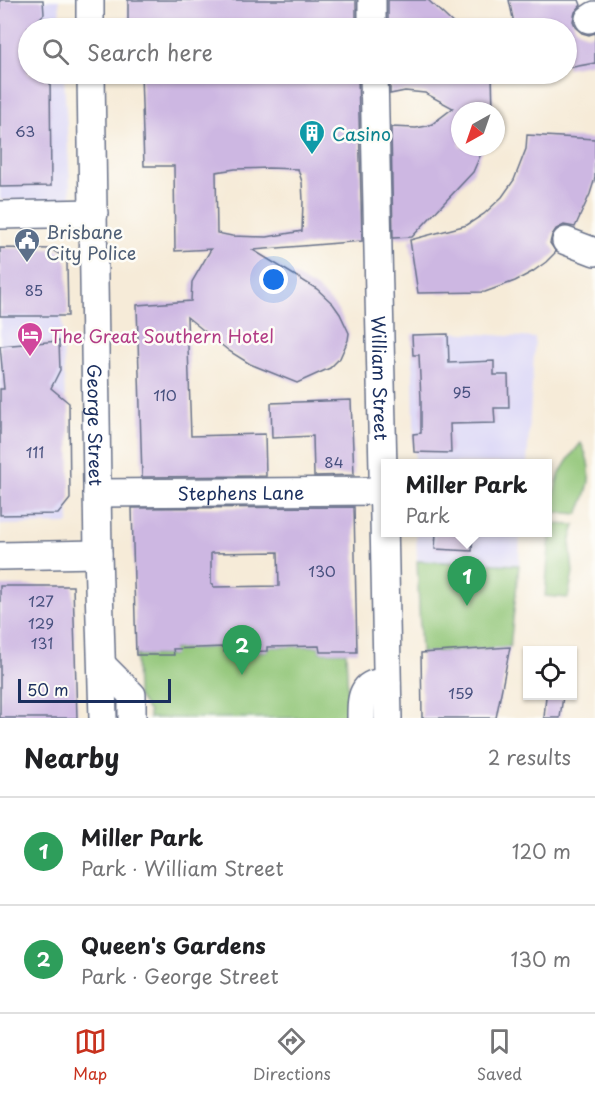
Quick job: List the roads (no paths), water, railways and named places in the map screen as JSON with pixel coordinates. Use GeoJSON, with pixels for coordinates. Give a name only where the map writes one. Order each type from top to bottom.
{"type":"FeatureCollection","features":[{"type":"Feature","properties":{"kind":"street"},"geometry":{"type":"LineString","coordinates":[[90,0],[90,18]]}},
{"type":"Feature","properties":{"kind":"street"},"geometry":{"type":"LineString","coordinates":[[372,0],[372,18]]}},
{"type":"Feature","properties":{"kind":"street","name":"George Street"},"geometry":{"type":"LineString","coordinates":[[91,84],[98,554],[103,718]]}},
{"type":"Feature","properties":{"kind":"street"},"geometry":{"type":"LineString","coordinates":[[92,133],[106,114],[106,84]]}},
{"type":"Feature","properties":{"kind":"street","name":"William Street"},"geometry":{"type":"LineString","coordinates":[[374,84],[383,459]]}},
{"type":"Feature","properties":{"kind":"street"},"geometry":{"type":"LineString","coordinates":[[0,215],[94,213]]}},
{"type":"Feature","properties":{"kind":"street"},"geometry":{"type":"LineString","coordinates":[[566,241],[595,252]]}},
{"type":"Feature","properties":{"kind":"street","name":"Stephens Lane"},"geometry":{"type":"LineString","coordinates":[[97,494],[381,491]]}},
{"type":"Feature","properties":{"kind":"street","name":"William Street"},"geometry":{"type":"LineString","coordinates":[[385,537],[388,718]]}},
{"type":"Feature","properties":{"kind":"street"},"geometry":{"type":"LineString","coordinates":[[0,556],[98,554]]}},
{"type":"Feature","properties":{"kind":"street"},"geometry":{"type":"LineString","coordinates":[[102,665],[132,695],[132,718]]}},
{"type":"Feature","properties":{"kind":"street"},"geometry":{"type":"LineString","coordinates":[[361,718],[361,701],[364,692],[375,683],[387,683]]}},
{"type":"Feature","properties":{"kind":"place","name":"Casino"},"geometry":{"type":"Point","coordinates":[312,156]}},
{"type":"Feature","properties":{"kind":"place","name":"Brisbane City Police"},"geometry":{"type":"Point","coordinates":[27,264]}},
{"type":"Feature","properties":{"kind":"place","name":"The Great Southern Hotel"},"geometry":{"type":"Point","coordinates":[30,358]}},
{"type":"Feature","properties":{"kind":"place","name":"Miller Park"},"geometry":{"type":"Point","coordinates":[467,606]}},
{"type":"Feature","properties":{"kind":"place","name":"Queen's Gardens"},"geometry":{"type":"Point","coordinates":[242,675]}}]}
